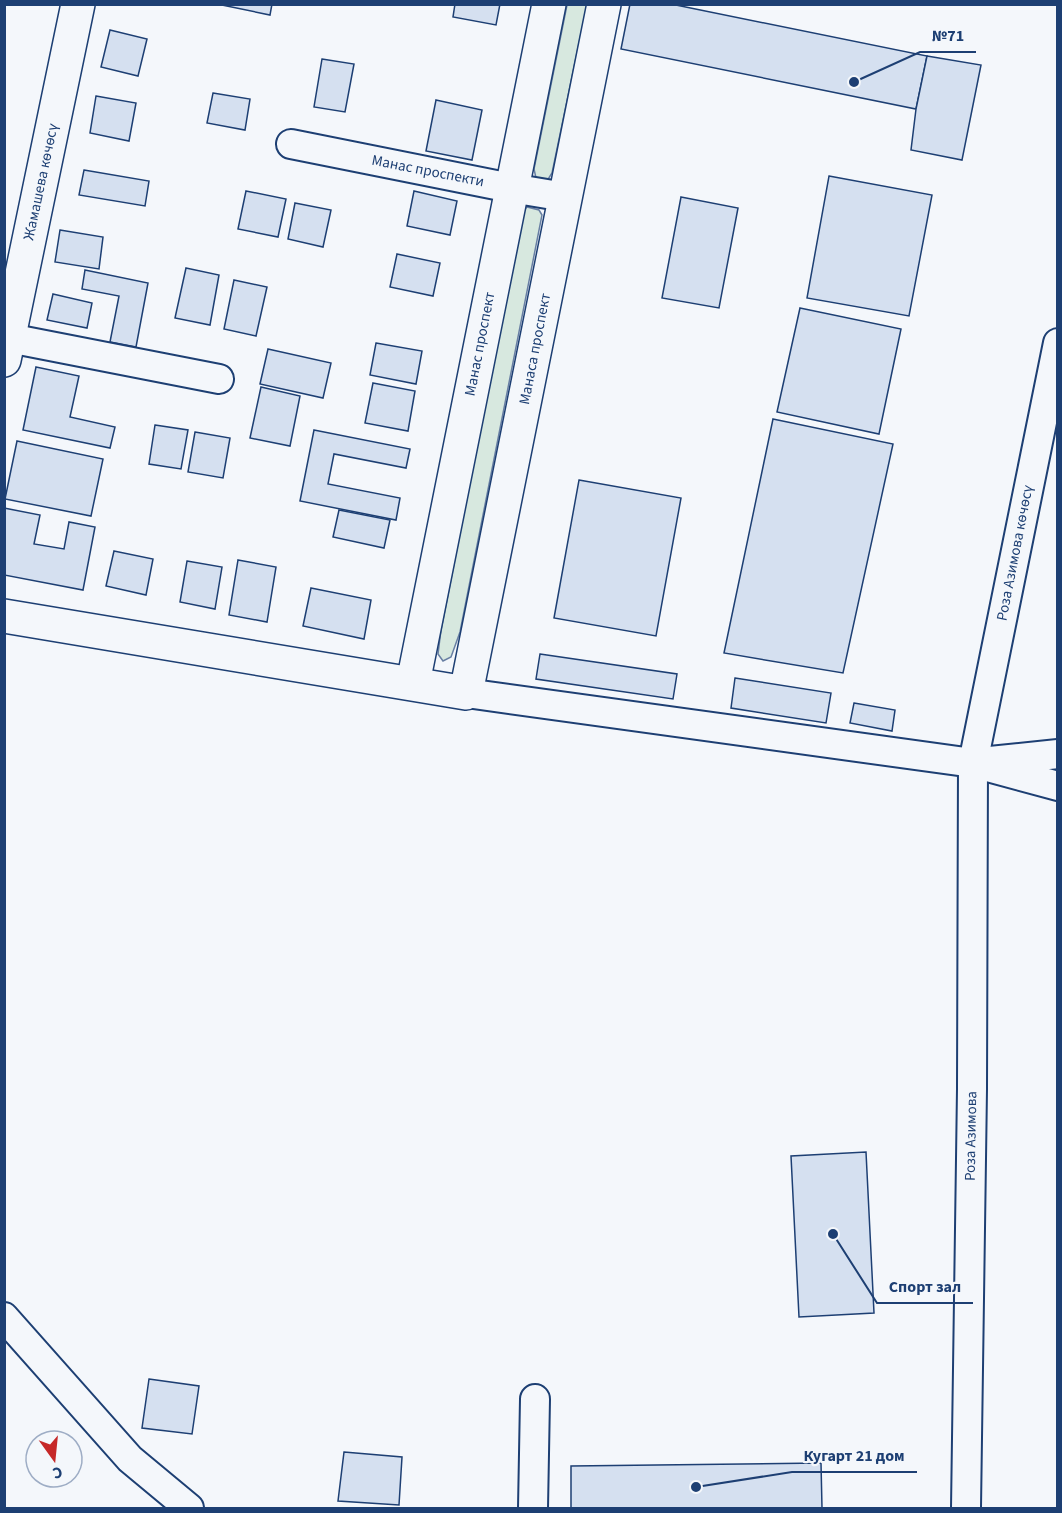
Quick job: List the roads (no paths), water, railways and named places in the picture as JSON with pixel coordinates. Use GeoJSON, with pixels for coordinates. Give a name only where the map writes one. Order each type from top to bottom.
{"type":"FeatureCollection","features":[{"type":"Feature","properties":{"kind":"main road","name":"Жамашева көчөсү"},"geometry":{"type":"LineString","coordinates":[[7,349],[78,4]]}},
{"type":"Feature","properties":{"kind":"main road","name":"Манас проспект"},"geometry":{"type":"LineString","coordinates":[[413,683],[549,4]]}},
{"type":"Feature","properties":{"kind":"main road","name":"Манаса проспект"},"geometry":{"type":"LineString","coordinates":[[466,693],[604,4]]}},
{"type":"Feature","properties":{"kind":"main road"},"geometry":{"type":"LineString","coordinates":[[4,616],[466,693]]}},
{"type":"Feature","properties":{"kind":"street","name":"Манас проспекти"},"geometry":{"type":"LineString","coordinates":[[291,144],[565,197]]}},
{"type":"Feature","properties":{"kind":"street","name":"Роза Азимова көчөсү"},"geometry":{"type":"LineString","coordinates":[[973,763],[1058,343]]}},
{"type":"Feature","properties":{"kind":"street"},"geometry":{"type":"LineString","coordinates":[[7,349],[219,380]]}},
{"type":"Feature","properties":{"kind":"street"},"geometry":{"type":"LineString","coordinates":[[466,693],[973,763],[1058,786]]}},
{"type":"Feature","properties":{"kind":"street"},"geometry":{"type":"LineString","coordinates":[[973,763],[1058,754]]}},
{"type":"Feature","properties":{"kind":"street","name":"Роза Азимова"},"geometry":{"type":"LineString","coordinates":[[966,1509],[972,1077],[973,763]]}},
{"type":"Feature","properties":{"kind":"street"},"geometry":{"type":"LineString","coordinates":[[4,1317],[130,1459],[189,1509]]}},
{"type":"Feature","properties":{"kind":"street"},"geometry":{"type":"LineString","coordinates":[[533,1509],[535,1399]]}},
{"type":"Feature","properties":{"kind":"place","name":"№71"},"geometry":{"type":"Point","coordinates":[854,82]}},
{"type":"Feature","properties":{"kind":"place","name":"Спорт зал"},"geometry":{"type":"Point","coordinates":[833,1234]}},
{"type":"Feature","properties":{"kind":"place","name":"Кугарт 21 дом"},"geometry":{"type":"Point","coordinates":[696,1487]}}]}
